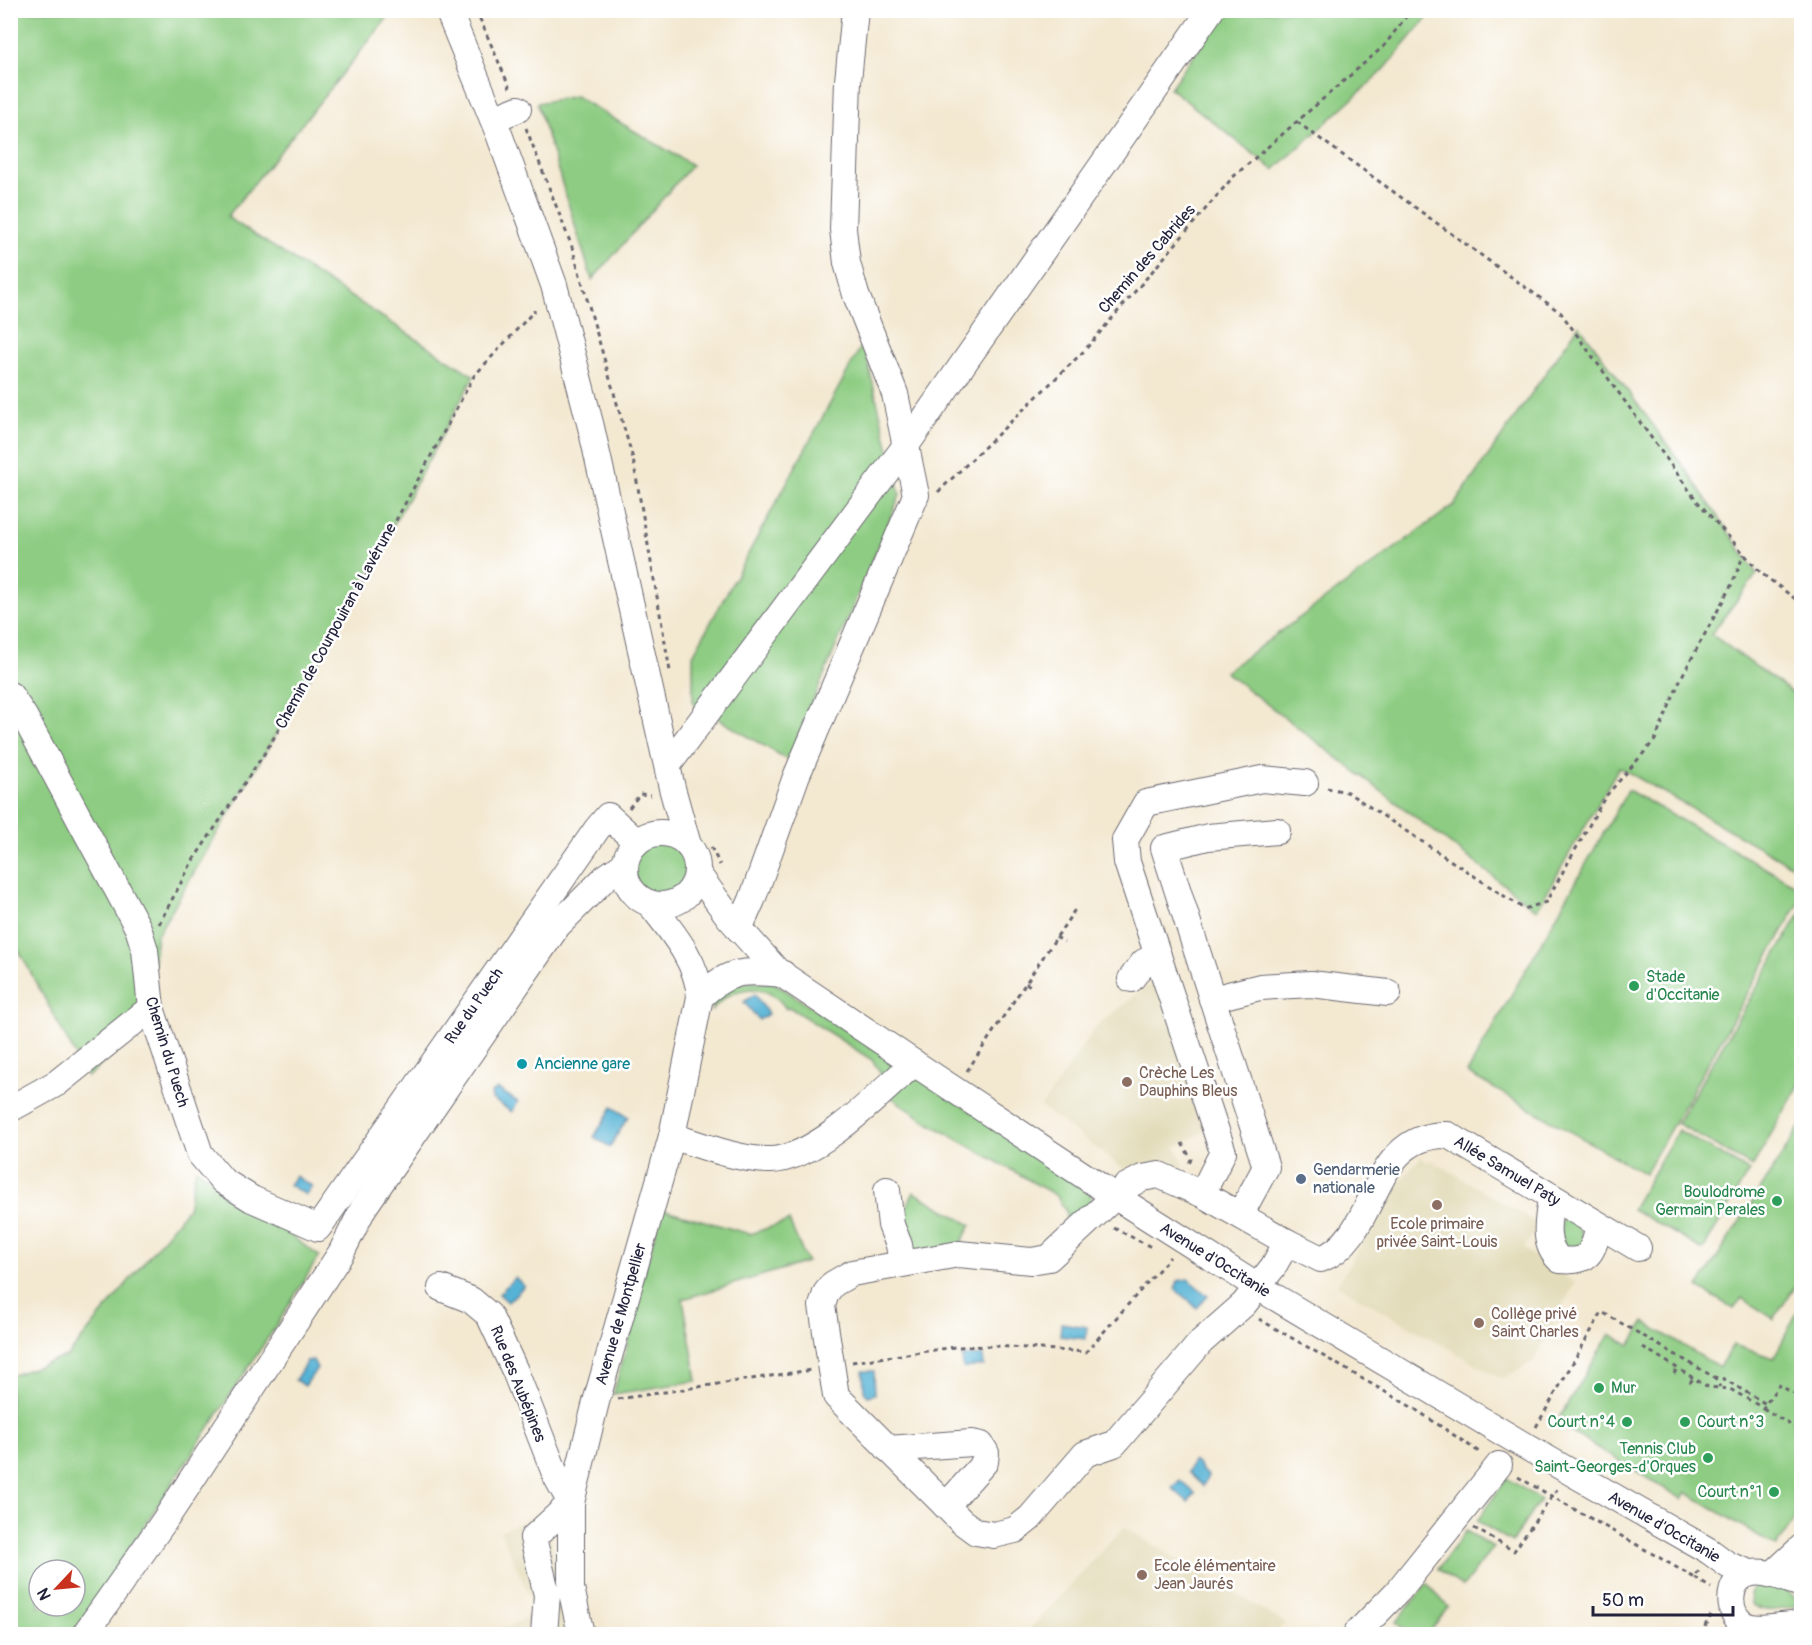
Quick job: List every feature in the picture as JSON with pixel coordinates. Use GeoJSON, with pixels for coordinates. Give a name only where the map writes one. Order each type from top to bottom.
{"type":"FeatureCollection","features":[{"type":"Feature","properties":{"kind":"street"},"geometry":{"type":"LineString","coordinates":[[448,10],[493,119],[554,285],[591,427],[670,776],[688,845],[696,858],[670,895]]}},
{"type":"Feature","properties":{"kind":"street"},"geometry":{"type":"LineString","coordinates":[[734,923],[753,900],[796,777],[916,495],[895,394],[856,295],[847,262],[843,229],[848,81],[855,10]]}},
{"type":"Feature","properties":{"kind":"street"},"geometry":{"type":"LineString","coordinates":[[670,895],[626,880],[638,847],[670,776],[907,444],[1211,10]]}},
{"type":"Feature","properties":{"kind":"street"},"geometry":{"type":"LineString","coordinates":[[493,119],[518,109]]}},
{"type":"Feature","properties":{"kind":"street","name":"Chemin du Puech"},"geometry":{"type":"LineString","coordinates":[[10,695],[24,716],[138,928],[145,950],[151,1008],[194,1139],[208,1165],[223,1181],[252,1199],[318,1228]]}},
{"type":"Feature","properties":{"kind":"street"},"geometry":{"type":"LineString","coordinates":[[1202,1194],[1223,1152],[1127,862],[1125,840],[1146,803],[1262,779],[1305,783]]}},
{"type":"Feature","properties":{"kind":"street","name":"Rue du Puech"},"geometry":{"type":"LineString","coordinates":[[318,1228],[608,816],[638,847]]}},
{"type":"Feature","properties":{"kind":"street"},"geometry":{"type":"LineString","coordinates":[[1240,1215],[1266,1167],[1164,848],[1208,837],[1277,831]]}},
{"type":"Feature","properties":{"kind":"street"},"geometry":{"type":"LineString","coordinates":[[85,1635],[165,1520],[341,1253],[364,1207],[558,925],[570,910],[594,892],[606,877],[638,847],[671,834],[688,845]]}},
{"type":"Feature","properties":{"kind":"street"},"geometry":{"type":"LineString","coordinates":[[594,892],[670,895]]}},
{"type":"Feature","properties":{"kind":"street","name":"Avenue d'Occitanie"},"geometry":{"type":"LineString","coordinates":[[670,895],[734,923],[783,974],[1116,1197],[1258,1287],[1568,1472],[1738,1570],[1802,1584]]}},
{"type":"Feature","properties":{"kind":"street","name":"Avenue de Montpellier"},"geometry":{"type":"LineString","coordinates":[[581,1635],[571,1588],[571,1503],[596,1402],[672,1136],[700,997],[697,975],[678,940],[670,895]]}},
{"type":"Feature","properties":{"kind":"street"},"geometry":{"type":"LineString","coordinates":[[1131,979],[1144,962],[1158,956]]}},
{"type":"Feature","properties":{"kind":"street"},"geometry":{"type":"LineString","coordinates":[[700,997],[717,981],[736,972],[749,970],[783,974]]}},
{"type":"Feature","properties":{"kind":"street"},"geometry":{"type":"LineString","coordinates":[[1212,999],[1260,987],[1311,984],[1388,993]]}},
{"type":"Feature","properties":{"kind":"street"},"geometry":{"type":"LineString","coordinates":[[10,1109],[57,1083],[151,1008]]}},
{"type":"Feature","properties":{"kind":"street"},"geometry":{"type":"LineString","coordinates":[[672,1136],[760,1160],[779,1159],[828,1137],[914,1063]]}},
{"type":"Feature","properties":{"kind":"street","name":"Allée Samuel Paty"},"geometry":{"type":"LineString","coordinates":[[1287,1242],[1258,1287],[1201,1342],[1114,1444],[1085,1454],[1030,1518],[1015,1530],[994,1535],[976,1532],[946,1506],[836,1395],[822,1306],[826,1293],[841,1277],[902,1263],[959,1254],[1041,1261],[1056,1252],[1132,1182],[1159,1175],[1202,1194],[1321,1259],[1332,1255],[1346,1243],[1393,1159],[1407,1147],[1436,1135],[1448,1135],[1638,1248]]}},
{"type":"Feature","properties":{"kind":"street"},"geometry":{"type":"LineString","coordinates":[[887,1190],[891,1225],[899,1245],[902,1263]]}},
{"type":"Feature","properties":{"kind":"street"},"geometry":{"type":"LineString","coordinates":[[1551,1198],[1548,1239],[1551,1252],[1560,1260],[1583,1260],[1591,1253],[1599,1226]]}},
{"type":"Feature","properties":{"kind":"street","name":"Rue des Aubépines"},"geometry":{"type":"LineString","coordinates":[[441,1288],[471,1300],[489,1315],[515,1371],[556,1476],[571,1503]]}},
{"type":"Feature","properties":{"kind":"street"},"geometry":{"type":"LineString","coordinates":[[888,1449],[972,1443],[981,1445],[986,1454],[985,1462],[946,1506]]}},
{"type":"Feature","properties":{"kind":"street"},"geometry":{"type":"LineString","coordinates":[[1356,1635],[1398,1591],[1499,1465]]}},
{"type":"Feature","properties":{"kind":"street"},"geometry":{"type":"LineString","coordinates":[[544,1635],[547,1595],[533,1538],[571,1503]]}},
{"type":"Feature","properties":{"kind":"street"},"geometry":{"type":"LineString","coordinates":[[1802,1547],[1738,1570],[1732,1610],[1744,1629],[1802,1624]]}},
{"type":"Feature","properties":{"kind":"path","name":"Chemin des Cabrides"},"geometry":{"type":"LineString","coordinates":[[935,495],[1084,351],[1233,177],[1384,46],[1411,10]]}},
{"type":"Feature","properties":{"kind":"path"},"geometry":{"type":"LineString","coordinates":[[1297,122],[1561,314],[1697,501],[1761,573],[1802,604]]}},
{"type":"Feature","properties":{"kind":"path","name":"Chemin de Courpouiran à Lavérune"},"geometry":{"type":"LineString","coordinates":[[145,950],[192,862],[266,751],[327,648],[474,376],[535,310]]}},
{"type":"Feature","properties":{"kind":"path"},"geometry":{"type":"LineString","coordinates":[[1305,783],[1347,792],[1524,909],[1546,902],[1605,797],[1654,740],[1681,678],[1732,584],[1744,553]]}},
{"type":"Feature","properties":{"kind":"path"},"geometry":{"type":"LineString","coordinates":[[967,1071],[1076,908]]}},
{"type":"Feature","properties":{"kind":"path"},"geometry":{"type":"LineString","coordinates":[[1056,937],[1064,942]]}},
{"type":"Feature","properties":{"kind":"path"},"geometry":{"type":"LineString","coordinates":[[1026,983],[1033,988]]}},
{"type":"Feature","properties":{"kind":"path"},"geometry":{"type":"LineString","coordinates":[[1094,1218],[1152,1248]]}},
{"type":"Feature","properties":{"kind":"path"},"geometry":{"type":"LineString","coordinates":[[1161,1252],[1178,1263]]}},
{"type":"Feature","properties":{"kind":"path"},"geometry":{"type":"LineString","coordinates":[[596,1402],[955,1347],[995,1346],[1086,1352],[1170,1257]]}},
{"type":"Feature","properties":{"kind":"path"},"geometry":{"type":"LineString","coordinates":[[1536,1427],[1602,1312],[1714,1377],[1724,1378],[1791,1428],[1802,1432]]}},
{"type":"Feature","properties":{"kind":"path"},"geometry":{"type":"LineString","coordinates":[[1229,1317],[1238,1329],[1260,1319],[1415,1409],[1552,1499],[1695,1578],[1738,1570]]}},
{"type":"Feature","properties":{"kind":"path"},"geometry":{"type":"LineString","coordinates":[[1643,1347],[1708,1387],[1730,1389],[1764,1406]]}},
{"type":"Feature","properties":{"kind":"path"},"geometry":{"type":"LineString","coordinates":[[1674,1374],[1677,1368]]}},
{"type":"Feature","properties":{"kind":"path"},"geometry":{"type":"LineString","coordinates":[[1714,1377],[1720,1387]]}},
{"type":"Feature","properties":{"kind":"path"},"geometry":{"type":"LineString","coordinates":[[1690,1383],[1693,1378]]}},
{"type":"Feature","properties":{"kind":"path"},"geometry":{"type":"LineString","coordinates":[[1764,1406],[1779,1385],[1802,1398]]}},
{"type":"Feature","properties":{"kind":"path"},"geometry":{"type":"LineString","coordinates":[[1779,1423],[1781,1419]]}},
{"type":"Feature","properties":{"kind":"path"},"geometry":{"type":"LineString","coordinates":[[1457,1518],[1514,1551],[1552,1499],[1568,1472]]}},
{"type":"Feature","properties":{"kind":"shaded area","name":"Crèche Les Dauphins Bleus"},"geometry":{"type":"Polygon","coordinates":[[[1157,979],[1204,1111],[1203,1132],[1176,1147],[1184,1163],[1180,1176],[1133,1176],[1041,1107],[1097,1025],[1157,979]]]}},
{"type":"Feature","properties":{"kind":"shaded area","name":"Collège privé Saint Charles"},"geometry":{"type":"Polygon","coordinates":[[[1421,1157],[1427,1162],[1431,1160],[1539,1224],[1524,1249],[1575,1283],[1533,1362],[1502,1379],[1337,1285],[1393,1190],[1421,1157]]]}},
{"type":"Feature","properties":{"kind":"shaded area"},"geometry":{"type":"Polygon","coordinates":[[[549,1510],[559,1591],[571,1634],[496,1634],[536,1611],[500,1531],[549,1510]]]}},
{"type":"Feature","properties":{"kind":"shaded area","name":"Ecole élémentaire Jean Jaurés"},"geometry":{"type":"Polygon","coordinates":[[[1124,1527],[1285,1623],[1276,1634],[1025,1634],[1124,1527]]]}},
{"type":"Feature","properties":{"kind":"green space"},"geometry":{"type":"Polygon","coordinates":[[[10,11],[393,11],[227,217],[474,376],[327,648],[157,935],[146,1027],[87,1077],[11,936],[10,11]]]}},
{"type":"Feature","properties":{"kind":"green space"},"geometry":{"type":"Polygon","coordinates":[[[1225,11],[1433,11],[1383,71],[1274,170],[1170,88],[1225,11]]]}},
{"type":"Feature","properties":{"kind":"green space"},"geometry":{"type":"Polygon","coordinates":[[[575,96],[692,165],[592,280],[537,103],[575,96]]]}},
{"type":"Feature","properties":{"kind":"green space"},"geometry":{"type":"Polygon","coordinates":[[[1579,325],[1687,471],[1757,574],[1711,634],[1801,699],[1801,871],[1619,767],[1537,910],[1225,672],[1454,505],[1579,325]]]}},
{"type":"Feature","properties":{"kind":"green space"},"geometry":{"type":"Polygon","coordinates":[[[863,343],[900,495],[788,760],[693,704],[693,655],[863,343]]]}},
{"type":"Feature","properties":{"kind":"green space","name":"Stade d'Occitanie"},"geometry":{"type":"Polygon","coordinates":[[[1628,790],[1802,889],[1801,899],[1645,1174],[1467,1073],[1628,790]]]}},
{"type":"Feature","properties":{"kind":"green space"},"geometry":{"type":"Polygon","coordinates":[[[661,839],[678,844],[686,852],[691,869],[686,886],[678,894],[661,899],[644,894],[636,886],[631,869],[636,852],[644,844],[661,839]]]}},
{"type":"Feature","properties":{"kind":"green space"},"geometry":{"type":"Polygon","coordinates":[[[1801,912],[1801,1082],[1752,1167],[1677,1123],[1801,912]]]}},
{"type":"Feature","properties":{"kind":"green space"},"geometry":{"type":"Polygon","coordinates":[[[773,982],[892,1060],[893,1067],[879,1083],[881,1073],[872,1060],[789,1007],[786,1009],[769,993],[749,989],[739,991],[720,1002],[712,1011],[715,991],[726,983],[773,982]]]}},
{"type":"Feature","properties":{"kind":"green space"},"geometry":{"type":"Polygon","coordinates":[[[913,1073],[1090,1189],[1093,1207],[1065,1227],[1066,1212],[1057,1196],[927,1122],[888,1095],[913,1073]]]}},
{"type":"Feature","properties":{"kind":"green space","name":"Boulodrome Germain Perales"},"geometry":{"type":"Polygon","coordinates":[[[1801,1125],[1801,1277],[1774,1319],[1742,1298],[1734,1309],[1698,1287],[1801,1125]]]}},
{"type":"Feature","properties":{"kind":"green space"},"geometry":{"type":"Polygon","coordinates":[[[1678,1130],[1749,1171],[1703,1250],[1632,1209],[1678,1130]]]}},
{"type":"Feature","properties":{"kind":"green space"},"geometry":{"type":"Polygon","coordinates":[[[196,1168],[319,1256],[283,1315],[87,1613],[87,1558],[27,1558],[27,1618],[84,1618],[73,1634],[11,1634],[10,1376],[68,1356],[188,1208],[196,1168]]]}},
{"type":"Feature","properties":{"kind":"green space"},"geometry":{"type":"Polygon","coordinates":[[[914,1192],[971,1225],[960,1245],[914,1251],[898,1223],[914,1192]]]}},
{"type":"Feature","properties":{"kind":"green space"},"geometry":{"type":"Polygon","coordinates":[[[662,1209],[750,1234],[789,1221],[807,1262],[683,1299],[697,1381],[613,1394],[639,1305],[635,1305],[662,1209]]]}},
{"type":"Feature","properties":{"kind":"green space"},"geometry":{"type":"Polygon","coordinates":[[[1567,1216],[1578,1225],[1585,1243],[1577,1249],[1567,1249],[1560,1236],[1562,1219],[1567,1216]]]}},
{"type":"Feature","properties":{"kind":"green space","name":"Tennis Club Saint-Georges-d'Orques"},"geometry":{"type":"Polygon","coordinates":[[[1801,1304],[1801,1508],[1777,1547],[1686,1492],[1682,1499],[1556,1423],[1610,1334],[1630,1346],[1644,1322],[1719,1367],[1733,1345],[1774,1358],[1801,1304]]]}},
{"type":"Feature","properties":{"kind":"green space"},"geometry":{"type":"Polygon","coordinates":[[[1507,1478],[1540,1500],[1512,1542],[1477,1521],[1507,1478]]]}},
{"type":"Feature","properties":{"kind":"green space"},"geometry":{"type":"Polygon","coordinates":[[[1466,1531],[1493,1547],[1463,1587],[1438,1569],[1466,1531]]]}},
{"type":"Feature","properties":{"kind":"green space"},"geometry":{"type":"Polygon","coordinates":[[[1764,1581],[1788,1592],[1796,1600],[1794,1607],[1766,1610],[1751,1604],[1750,1593],[1755,1584],[1764,1581]]]}},
{"type":"Feature","properties":{"kind":"green space"},"geometry":{"type":"Polygon","coordinates":[[[1427,1583],[1448,1607],[1428,1634],[1408,1634],[1397,1622],[1427,1583]]]}},
{"type":"Feature","properties":{"kind":"water"},"geometry":{"type":"Polygon","coordinates":[[[755,994],[768,1014],[759,1020],[744,1002],[755,994]]]}},
{"type":"Feature","properties":{"kind":"water"},"geometry":{"type":"Polygon","coordinates":[[[498,1089],[518,1102],[512,1112],[492,1099],[491,1093],[498,1089]]]}},
{"type":"Feature","properties":{"kind":"water"},"geometry":{"type":"Polygon","coordinates":[[[612,1107],[628,1117],[610,1147],[594,1137],[612,1107]]]}},
{"type":"Feature","properties":{"kind":"water"},"geometry":{"type":"Polygon","coordinates":[[[295,1176],[312,1186],[306,1195],[289,1185],[295,1176]]]}},
{"type":"Feature","properties":{"kind":"water"},"geometry":{"type":"Polygon","coordinates":[[[515,1277],[524,1286],[508,1302],[499,1294],[515,1277]]]}},
{"type":"Feature","properties":{"kind":"water"},"geometry":{"type":"Polygon","coordinates":[[[1188,1279],[1208,1296],[1197,1308],[1175,1289],[1178,1281],[1188,1279]]]}},
{"type":"Feature","properties":{"kind":"water"},"geometry":{"type":"Polygon","coordinates":[[[1061,1323],[1087,1327],[1086,1339],[1060,1336],[1061,1323]]]}},
{"type":"Feature","properties":{"kind":"water"},"geometry":{"type":"Polygon","coordinates":[[[983,1355],[984,1366],[963,1368],[962,1357],[983,1355]]]}},
{"type":"Feature","properties":{"kind":"water"},"geometry":{"type":"Polygon","coordinates":[[[313,1360],[317,1368],[305,1386],[295,1380],[307,1361],[313,1360]]]}},
{"type":"Feature","properties":{"kind":"water"},"geometry":{"type":"Polygon","coordinates":[[[863,1371],[874,1371],[875,1394],[868,1396],[864,1392],[863,1371]]]}},
{"type":"Feature","properties":{"kind":"water"},"geometry":{"type":"Polygon","coordinates":[[[1193,1461],[1208,1476],[1203,1486],[1188,1472],[1193,1461]]]}},
{"type":"Feature","properties":{"kind":"water"},"geometry":{"type":"Polygon","coordinates":[[[1180,1480],[1195,1493],[1188,1502],[1172,1488],[1180,1480]]]}},
{"type":"Feature","properties":{"kind":"place","name":"Stade d'Occitanie"},"geometry":{"type":"Point","coordinates":[1634,986]}},
{"type":"Feature","properties":{"kind":"place","name":"Ancienne gare"},"geometry":{"type":"Point","coordinates":[522,1064]}},
{"type":"Feature","properties":{"kind":"place","name":"Crèche Les Dauphins Bleus"},"geometry":{"type":"Point","coordinates":[1127,1082]}},
{"type":"Feature","properties":{"kind":"place","name":"Gendarmerie nationale"},"geometry":{"type":"Point","coordinates":[1301,1179]}},
{"type":"Feature","properties":{"kind":"place","name":"Boulodrome Germain Perales"},"geometry":{"type":"Point","coordinates":[1777,1201]}},
{"type":"Feature","properties":{"kind":"place","name":"Ecole primaire privée Saint-Louis"},"geometry":{"type":"Point","coordinates":[1437,1205]}},
{"type":"Feature","properties":{"kind":"place","name":"Collège privé Saint Charles"},"geometry":{"type":"Point","coordinates":[1479,1323]}},
{"type":"Feature","properties":{"kind":"place","name":"Mur"},"geometry":{"type":"Point","coordinates":[1599,1388]}},
{"type":"Feature","properties":{"kind":"place","name":"Court n°4"},"geometry":{"type":"Point","coordinates":[1627,1422]}},
{"type":"Feature","properties":{"kind":"place","name":"Court n°3"},"geometry":{"type":"Point","coordinates":[1685,1422]}},
{"type":"Feature","properties":{"kind":"place","name":"Tennis Club Saint-Georges-d'Orques"},"geometry":{"type":"Point","coordinates":[1708,1458]}},
{"type":"Feature","properties":{"kind":"place","name":"Court n°1"},"geometry":{"type":"Point","coordinates":[1774,1492]}},
{"type":"Feature","properties":{"kind":"place","name":"Ecole élémentaire Jean Jaurés"},"geometry":{"type":"Point","coordinates":[1142,1575]}}]}
